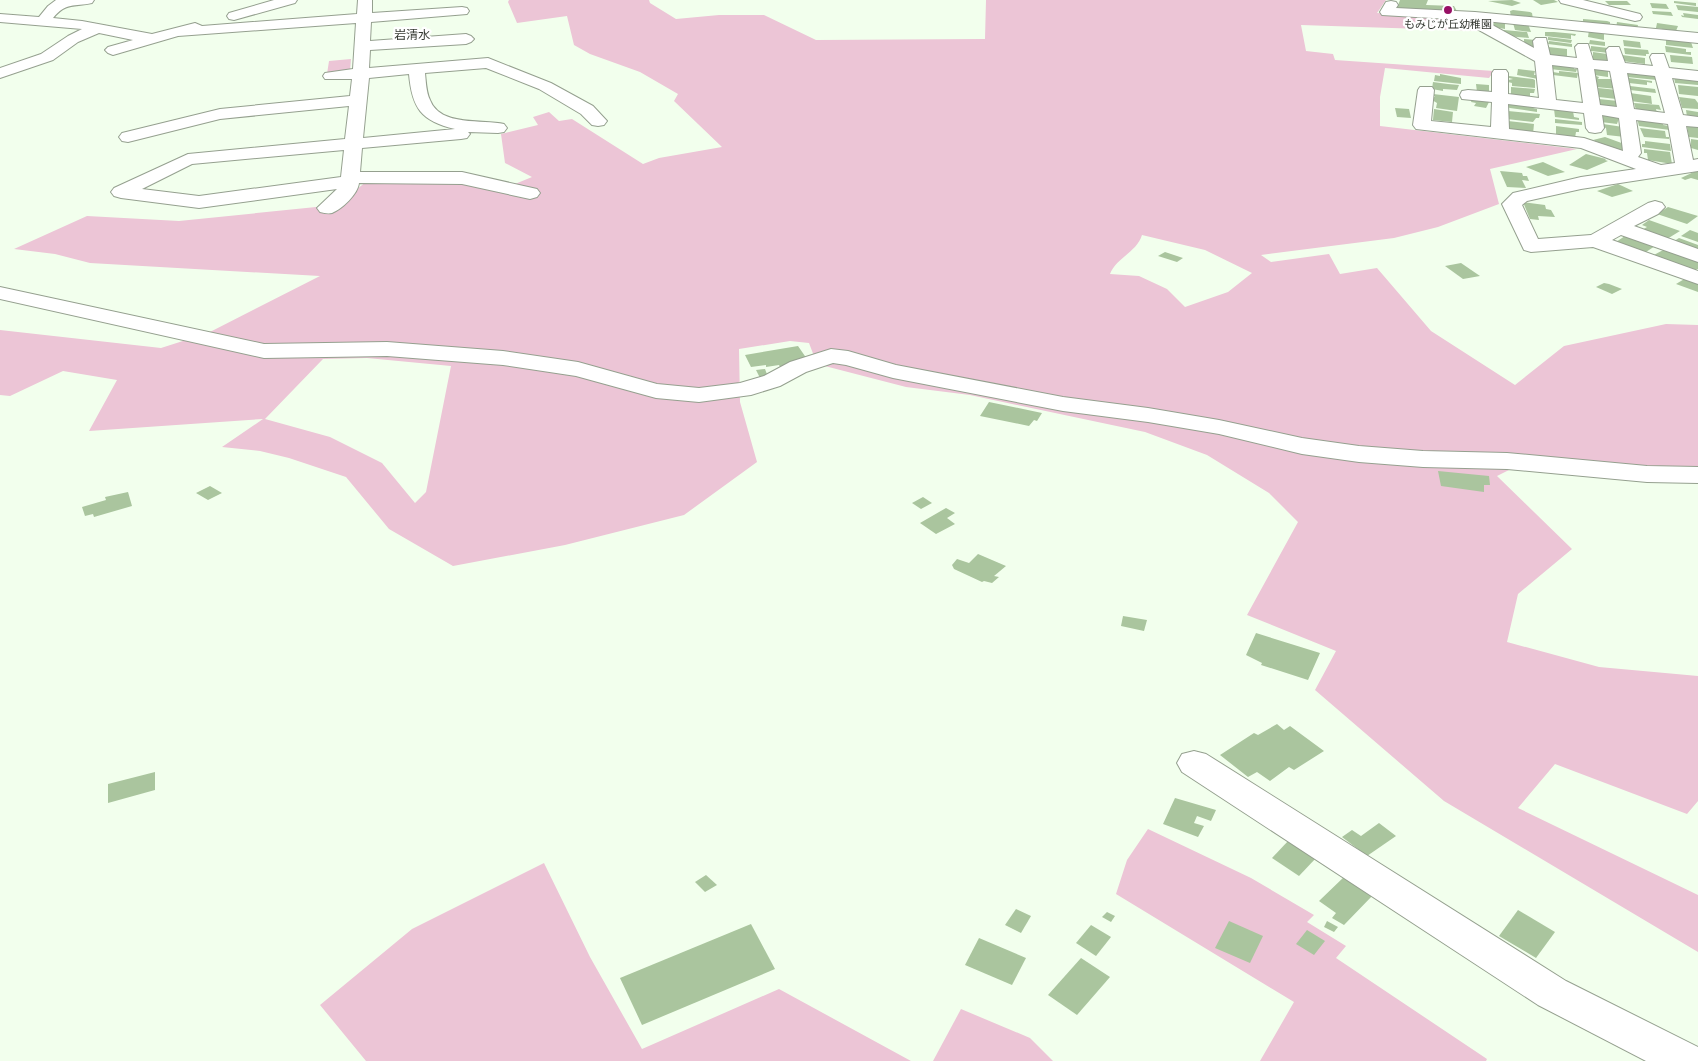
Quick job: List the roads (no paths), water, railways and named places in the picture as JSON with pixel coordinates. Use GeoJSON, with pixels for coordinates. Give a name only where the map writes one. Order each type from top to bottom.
{"type":"FeatureCollection","features":[{"type":"Feature","properties":{"kind":"street"},"geometry":{"type":"LineString","coordinates":[[44,20],[52,7],[59,1],[88,0]]}},
{"type":"Feature","properties":{"kind":"street"},"geometry":{"type":"LineString","coordinates":[[112,50],[290,0]]}},
{"type":"Feature","properties":{"kind":"street"},"geometry":{"type":"LineString","coordinates":[[327,208],[349,189],[361,74],[365,0]]}},
{"type":"Feature","properties":{"kind":"street"},"geometry":{"type":"LineString","coordinates":[[1566,0],[1647,20],[1697,37]]}},
{"type":"Feature","properties":{"kind":"street"},"geometry":{"type":"LineString","coordinates":[[176,32],[364,18],[461,5],[468,65]]}},
{"type":"Feature","properties":{"kind":"street"},"geometry":{"type":"LineString","coordinates":[[1391,5],[1387,12],[1464,16],[1610,29],[1647,20]]}},
{"type":"Feature","properties":{"kind":"street"},"geometry":{"type":"LineString","coordinates":[[1464,16],[1543,59],[1698,76]]}},
{"type":"Feature","properties":{"kind":"street"},"geometry":{"type":"LineString","coordinates":[[0,18],[44,20],[152,38]]}},
{"type":"Feature","properties":{"kind":"street"},"geometry":{"type":"LineString","coordinates":[[1647,20],[1675,119],[1691,166],[1581,183],[1520,197],[1512,204],[1531,246],[1595,241],[1620,228],[1624,223],[1645,215],[1655,207]]}},
{"type":"Feature","properties":{"kind":"street"},"geometry":{"type":"LineString","coordinates":[[1539,22],[1546,104],[1546,134]]}},
{"type":"Feature","properties":{"kind":"street"},"geometry":{"type":"LineString","coordinates":[[1580,26],[1596,135]]}},
{"type":"Feature","properties":{"kind":"street"},"geometry":{"type":"LineString","coordinates":[[0,72],[47,57],[73,39],[98,28]]}},
{"type":"Feature","properties":{"kind":"street"},"geometry":{"type":"LineString","coordinates":[[1610,29],[1628,114],[1632,153]]}},
{"type":"Feature","properties":{"kind":"street"},"geometry":{"type":"LineString","coordinates":[[362,46],[466,39]]}},
{"type":"Feature","properties":{"kind":"street"},"geometry":{"type":"LineString","coordinates":[[331,76],[488,64],[519,74],[573,101],[598,120]]}},
{"type":"Feature","properties":{"kind":"street"},"geometry":{"type":"LineString","coordinates":[[417,70],[422,103],[441,119],[472,128],[498,128]]}},
{"type":"Feature","properties":{"kind":"street"},"geometry":{"type":"LineString","coordinates":[[1500,73],[1500,130]]}},
{"type":"Feature","properties":{"kind":"street"},"geometry":{"type":"LineString","coordinates":[[1427,90],[1422,125],[1584,143],[1659,171]]}},
{"type":"Feature","properties":{"kind":"street"},"geometry":{"type":"LineString","coordinates":[[1468,95],[1698,122]]}},
{"type":"Feature","properties":{"kind":"street"},"geometry":{"type":"LineString","coordinates":[[128,137],[220,114],[357,100]]}},
{"type":"Feature","properties":{"kind":"street"},"geometry":{"type":"LineString","coordinates":[[461,134],[188,159],[121,192],[199,202],[275,186],[390,177],[462,178],[530,193]]}},
{"type":"Feature","properties":{"kind":"street"},"geometry":{"type":"LineString","coordinates":[[268,211],[275,186]]}},
{"type":"Feature","properties":{"kind":"street"},"geometry":{"type":"LineString","coordinates":[[1620,228],[1698,256]]}},
{"type":"Feature","properties":{"kind":"street"},"geometry":{"type":"LineString","coordinates":[[1595,241],[1698,278]]}},
{"type":"Feature","properties":{"kind":"street"},"geometry":{"type":"LineString","coordinates":[[0,293],[264,351],[387,348],[503,358],[578,369],[656,391],[699,395],[743,390],[772,381],[798,367],[831,356],[848,358],[893,371],[1063,404],[1148,415],[1292,444],[1359,454],[1404,458],[1507,461],[1647,474],[1698,475]]}},
{"type":"Feature","properties":{"kind":"street"},"geometry":{"type":"LineString","coordinates":[[1194,762],[1321,846],[1552,993],[1685,1061]]}},
{"type":"Feature","properties":{"kind":"place","name":"もみじが丘幼稚園"},"geometry":{"type":"Point","coordinates":[1448,10]}},
{"type":"Feature","properties":{"kind":"district","name":"岩清水"},"geometry":{"type":"Point","coordinates":[412,35]}}]}
